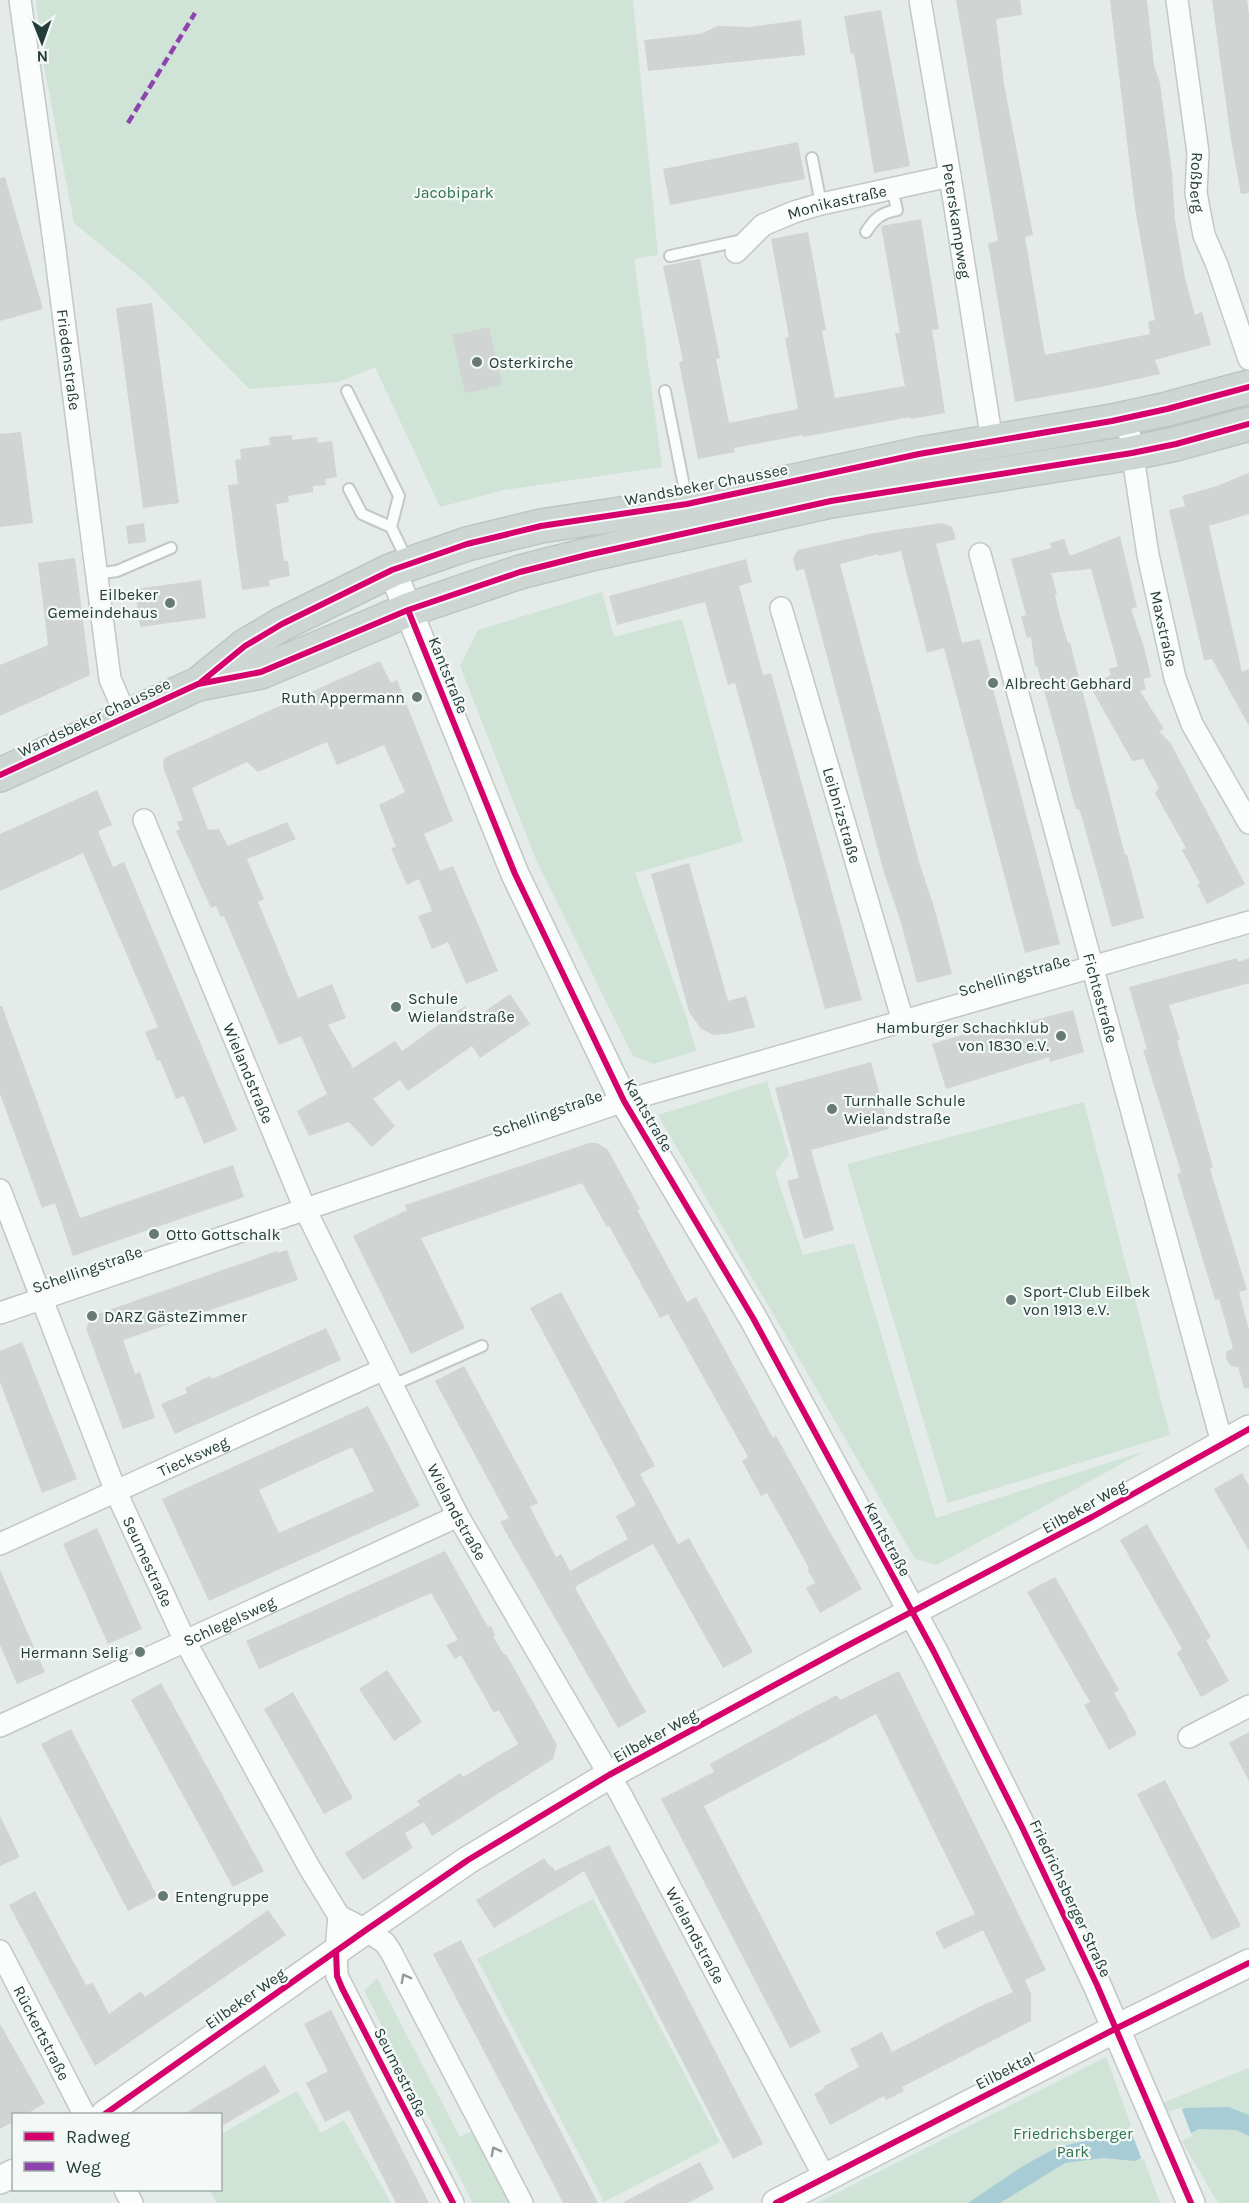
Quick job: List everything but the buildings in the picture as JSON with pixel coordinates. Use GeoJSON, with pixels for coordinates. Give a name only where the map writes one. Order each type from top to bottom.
{"type":"FeatureCollection","features":[{"type":"Feature","properties":{"kind":"main road","name":"Wandsbeker Chaussee"},"geometry":{"type":"LineString","coordinates":[[0,775],[198,684],[245,646],[307,611],[400,567],[467,544],[541,526],[687,504],[918,454],[1167,410],[1249,387]]}},
{"type":"Feature","properties":{"kind":"main road","name":"Wandsbeker Chaussee"},"geometry":{"type":"LineString","coordinates":[[198,684],[261,672],[408,610],[554,563],[831,501],[1132,453],[1176,444],[1249,424]]}},
{"type":"Feature","properties":{"kind":"street","name":"Friedenstraße"},"geometry":{"type":"LineString","coordinates":[[20,0],[56,253],[110,679],[127,718]]}},
{"type":"Feature","properties":{"kind":"street","name":"Peterskampweg"},"geometry":{"type":"LineString","coordinates":[[920,0],[992,441]]}},
{"type":"Feature","properties":{"kind":"street","name":"Roßberg"},"geometry":{"type":"LineString","coordinates":[[1177,0],[1198,153],[1196,193],[1204,235],[1217,265],[1249,359]]}},
{"type":"Feature","properties":{"kind":"street","name":"Monikastraße"},"geometry":{"type":"LineString","coordinates":[[743,245],[763,225],[794,212],[950,176]]}},
{"type":"Feature","properties":{"kind":"street","name":"Maxstraße"},"geometry":{"type":"LineString","coordinates":[[1127,418],[1148,555],[1175,678],[1192,724],[1249,823]]}},
{"type":"Feature","properties":{"kind":"street","name":"Fichtestraße"},"geometry":{"type":"LineString","coordinates":[[980,554],[1222,1443]]}},
{"type":"Feature","properties":{"kind":"street","name":"Kantstraße"},"geometry":{"type":"LineString","coordinates":[[400,567],[408,610],[516,874],[624,1101],[753,1318],[912,1612]]}},
{"type":"Feature","properties":{"kind":"street","name":"Leibnizstraße"},"geometry":{"type":"LineString","coordinates":[[781,608],[903,1021]]}},
{"type":"Feature","properties":{"kind":"street","name":"Wielandstraße"},"geometry":{"type":"LineString","coordinates":[[144,820],[305,1209],[458,1516],[609,1775],[825,2178]]}},
{"type":"Feature","properties":{"kind":"street","name":"Schellingstraße"},"geometry":{"type":"LineString","coordinates":[[0,1313],[624,1101],[1249,922]]}},
{"type":"Feature","properties":{"kind":"street","name":"Seumestraße"},"geometry":{"type":"LineString","coordinates":[[0,1190],[116,1492],[185,1641],[309,1867],[339,1916],[336,1951],[337,1976],[453,2203]]}},
{"type":"Feature","properties":{"kind":"street","name":"Tiecksweg"},"geometry":{"type":"LineString","coordinates":[[0,1544],[116,1492],[389,1377]]}},
{"type":"Feature","properties":{"kind":"street","name":"Eilbeker Weg"},"geometry":{"type":"LineString","coordinates":[[108,2113],[468,1860],[609,1775],[1053,1539],[1249,1429]]}},
{"type":"Feature","properties":{"kind":"street","name":"Schlegelsweg"},"geometry":{"type":"LineString","coordinates":[[0,1726],[458,1516]]}},
{"type":"Feature","properties":{"kind":"street","name":"Friedrichsberger Straße"},"geometry":{"type":"LineString","coordinates":[[912,1612],[1021,1825],[1117,2028],[1191,2203]]}},
{"type":"Feature","properties":{"kind":"street"},"geometry":{"type":"LineString","coordinates":[[1190,1737],[1249,1706]]}},
{"type":"Feature","properties":{"kind":"street"},"geometry":{"type":"LineString","coordinates":[[339,1916],[385,1943],[391,1952],[522,2203]]}},
{"type":"Feature","properties":{"kind":"street","name":"Rückertstraße"},"geometry":{"type":"LineString","coordinates":[[0,1951],[83,2113]]}},
{"type":"Feature","properties":{"kind":"street","name":"Eilbektal"},"geometry":{"type":"LineString","coordinates":[[776,2203],[1249,1963]]}},
{"type":"Feature","properties":{"kind":"lane"},"geometry":{"type":"LineString","coordinates":[[812,158],[821,204]]}},
{"type":"Feature","properties":{"kind":"lane"},"geometry":{"type":"LineString","coordinates":[[866,232],[874,219],[883,213],[897,210],[892,188]]}},
{"type":"Feature","properties":{"kind":"lane"},"geometry":{"type":"LineString","coordinates":[[670,256],[743,245]]}},
{"type":"Feature","properties":{"kind":"lane"},"geometry":{"type":"LineString","coordinates":[[347,391],[399,496],[391,527],[400,567]]}},
{"type":"Feature","properties":{"kind":"lane"},"geometry":{"type":"LineString","coordinates":[[664,391],[687,504]]}},
{"type":"Feature","properties":{"kind":"lane"},"geometry":{"type":"LineString","coordinates":[[349,489],[362,514],[391,527]]}},
{"type":"Feature","properties":{"kind":"lane"},"geometry":{"type":"LineString","coordinates":[[96,574],[117,571],[171,548]]}},
{"type":"Feature","properties":{"kind":"lane"},"geometry":{"type":"LineString","coordinates":[[389,1377],[482,1346]]}},
{"type":"Feature","properties":{"kind":"green space","name":"Jacobipark"},"geometry":{"type":"Polygon","coordinates":[[[36,0],[633,0],[658,255],[634,259],[662,467],[504,490],[440,507],[375,367],[338,382],[249,389],[145,281],[74,223],[43,61],[36,0]]]}},
{"type":"Feature","properties":{"kind":"green space"},"geometry":{"type":"Polygon","coordinates":[[[602,592],[614,637],[682,619],[743,842],[635,873],[686,1016],[696,1051],[653,1064],[633,1056],[537,862],[460,666],[478,630],[602,592]]]}},
{"type":"Feature","properties":{"kind":"green space"},"geometry":{"type":"Polygon","coordinates":[[[767,1081],[789,1155],[775,1172],[803,1255],[854,1243],[936,1518],[1145,1451],[937,1565],[915,1559],[658,1115],[767,1081]]]}},
{"type":"Feature","properties":{"kind":"green space","name":"Sport-Club Eilbek von 1913 e.V."},"geometry":{"type":"Polygon","coordinates":[[[1084,1102],[1170,1435],[948,1503],[847,1164],[1084,1102]]]}},
{"type":"Feature","properties":{"kind":"green space"},"geometry":{"type":"Polygon","coordinates":[[[593,1899],[720,2142],[604,2202],[477,1959],[593,1899]]]}},
{"type":"Feature","properties":{"kind":"green space"},"geometry":{"type":"Polygon","coordinates":[[[377,1978],[460,2137],[472,2131],[510,2203],[473,2203],[364,1991],[377,1978]]]}},
{"type":"Feature","properties":{"kind":"green space","name":"Friedrichsberger Park"},"geometry":{"type":"Polygon","coordinates":[[[1106,2057],[1160,2203],[817,2203],[1106,2057]]]}},
{"type":"Feature","properties":{"kind":"green space"},"geometry":{"type":"Polygon","coordinates":[[[1249,2068],[1249,2203],[1218,2203],[1160,2104],[1249,2068]]]}},
{"type":"Feature","properties":{"kind":"green space"},"geometry":{"type":"Polygon","coordinates":[[[297,2091],[321,2133],[344,2120],[391,2203],[217,2203],[210,2191],[222,2191],[222,2133],[297,2091]]]}},
{"type":"Feature","properties":{"kind":"water"},"geometry":{"type":"Polygon","coordinates":[[[1229,2107],[1249,2115],[1249,2136],[1236,2130],[1199,2129],[1135,2161],[1104,2158],[1065,2163],[1000,2203],[968,2203],[1023,2166],[1056,2148],[1124,2131],[1186,2108],[1229,2107]]]}},
{"type":"Feature","properties":{"kind":"pier"},"geometry":{"type":"Polygon","coordinates":[[[1181,2107],[1192,2136],[1142,2160],[1129,2126],[1181,2107]]]}},
{"type":"Feature","properties":{"kind":"marked path"},"geometry":{"type":"LineString","coordinates":[[128,123],[195,13]]}},
{"type":"Feature","properties":{"kind":"cycle path"},"geometry":{"type":"LineString","coordinates":[[201,682],[245,646],[282,624],[392,570],[467,544],[541,526],[687,504],[919,454],[1112,421],[1249,387]]}},
{"type":"Feature","properties":{"kind":"cycle path"},"geometry":{"type":"LineString","coordinates":[[0,775],[198,684],[261,672],[408,610],[520,572],[831,501],[1132,453],[1176,444],[1249,424]]}},
{"type":"Feature","properties":{"kind":"cycle path"},"geometry":{"type":"LineString","coordinates":[[408,610],[515,874],[624,1101],[753,1318],[934,1652],[1021,1825],[1097,1985],[1191,2203]]}},
{"type":"Feature","properties":{"kind":"cycle path"},"geometry":{"type":"LineString","coordinates":[[106,2113],[468,1860],[609,1775],[1092,1517],[1249,1429]]}},
{"type":"Feature","properties":{"kind":"cycle path"},"geometry":{"type":"LineString","coordinates":[[336,1951],[337,1976],[342,1988],[453,2203]]}},
{"type":"Feature","properties":{"kind":"cycle path"},"geometry":{"type":"LineString","coordinates":[[776,2203],[1249,1963]]}},
{"type":"Feature","properties":{"kind":"place","name":"Osterkirche"},"geometry":{"type":"Point","coordinates":[477,362]}},
{"type":"Feature","properties":{"kind":"place","name":"Eilbeker Gemeindehaus"},"geometry":{"type":"Point","coordinates":[170,603]}},
{"type":"Feature","properties":{"kind":"place","name":"Albrecht Gebhard"},"geometry":{"type":"Point","coordinates":[993,683]}},
{"type":"Feature","properties":{"kind":"place","name":"Ruth Appermann"},"geometry":{"type":"Point","coordinates":[417,697]}},
{"type":"Feature","properties":{"kind":"place","name":"Schule Wielandstraße"},"geometry":{"type":"Point","coordinates":[396,1007]}},
{"type":"Feature","properties":{"kind":"place","name":"Hamburger Schachklub von 1830 e.V."},"geometry":{"type":"Point","coordinates":[1061,1036]}},
{"type":"Feature","properties":{"kind":"place","name":"Turnhalle Schule Wielandstraße"},"geometry":{"type":"Point","coordinates":[832,1109]}},
{"type":"Feature","properties":{"kind":"place","name":"Otto Gottschalk"},"geometry":{"type":"Point","coordinates":[154,1234]}},
{"type":"Feature","properties":{"kind":"place","name":"Sport-Club Eilbek von 1913 e.V."},"geometry":{"type":"Point","coordinates":[1011,1300]}},
{"type":"Feature","properties":{"kind":"place","name":"DARZ GästeZimmer"},"geometry":{"type":"Point","coordinates":[92,1316]}},
{"type":"Feature","properties":{"kind":"place","name":"Hermann Selig"},"geometry":{"type":"Point","coordinates":[140,1652]}},
{"type":"Feature","properties":{"kind":"place","name":"Entengruppe"},"geometry":{"type":"Point","coordinates":[163,1896]}}]}
